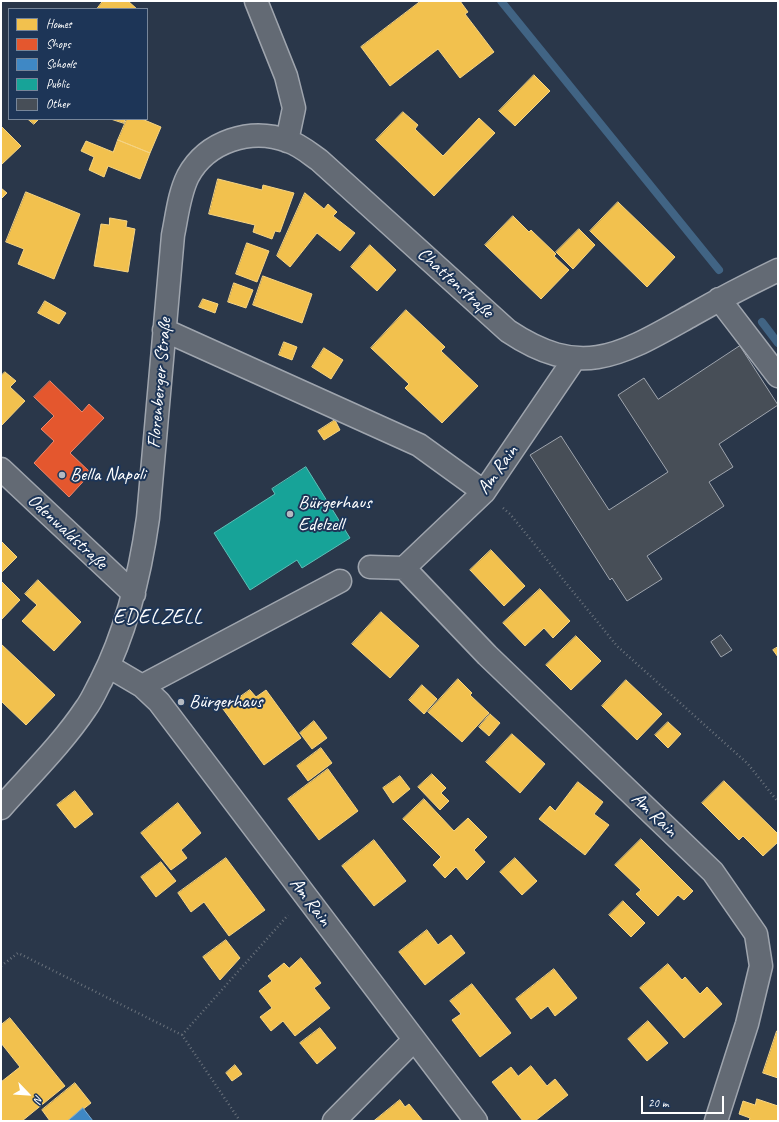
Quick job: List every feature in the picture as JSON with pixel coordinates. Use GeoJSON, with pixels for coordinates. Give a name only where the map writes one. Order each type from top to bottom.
{"type":"FeatureCollection","features":[{"type":"Feature","properties":{"kind":"street"},"geometry":{"type":"LineString","coordinates":[[256,1],[286,76],[294,108],[287,141]]}},
{"type":"Feature","properties":{"kind":"street","name":"Florenberger Straße"},"geometry":{"type":"LineString","coordinates":[[1,808],[61,740],[87,707],[108,666],[134,594],[148,518],[164,330],[174,235],[180,200],[188,176],[202,158],[219,144],[239,137],[261,135],[287,141]]}},
{"type":"Feature","properties":{"kind":"street","name":"Chattenstraße"},"geometry":{"type":"LineString","coordinates":[[287,141],[305,149],[319,160],[508,331],[529,345],[545,352],[575,358],[601,357],[623,352],[720,299],[778,270]]}},
{"type":"Feature","properties":{"kind":"street"},"geometry":{"type":"LineString","coordinates":[[720,299],[778,376]]}},
{"type":"Feature","properties":{"kind":"street"},"geometry":{"type":"LineString","coordinates":[[164,330],[419,445],[484,492]]}},
{"type":"Feature","properties":{"kind":"street","name":"Am Rain"},"geometry":{"type":"LineString","coordinates":[[575,358],[484,492],[404,568],[487,655],[713,872],[756,934],[761,966],[747,1024],[716,1121]]}},
{"type":"Feature","properties":{"kind":"street","name":"Odenwaldstraße"},"geometry":{"type":"LineString","coordinates":[[1,469],[134,594]]}},
{"type":"Feature","properties":{"kind":"street"},"geometry":{"type":"LineString","coordinates":[[370,567],[404,568]]}},
{"type":"Feature","properties":{"kind":"street"},"geometry":{"type":"LineString","coordinates":[[142,686],[340,581]]}},
{"type":"Feature","properties":{"kind":"street","name":"Am Rain"},"geometry":{"type":"LineString","coordinates":[[108,666],[142,686],[159,702],[476,1121]]}},
{"type":"Feature","properties":{"kind":"street"},"geometry":{"type":"LineString","coordinates":[[334,1121],[414,1040]]}},
{"type":"Feature","properties":{"kind":"path"},"geometry":{"type":"LineString","coordinates":[[484,492],[510,514],[618,646],[748,764],[778,802]]}},
{"type":"Feature","properties":{"kind":"path"},"geometry":{"type":"LineString","coordinates":[[182,1035],[306,896]]}},
{"type":"Feature","properties":{"kind":"path"},"geometry":{"type":"LineString","coordinates":[[1,966],[18,953],[182,1035],[240,1121]]}},
{"type":"Feature","properties":{"kind":"building: Homes"},"geometry":{"type":"Polygon","coordinates":[[[103,1],[128,1],[136,8],[98,8],[103,1]]]}},
{"type":"Feature","properties":{"kind":"building: Homes"},"geometry":{"type":"Polygon","coordinates":[[[421,1],[460,1],[468,12],[465,14],[494,52],[460,78],[438,49],[390,86],[361,47],[421,1]]]}},
{"type":"Feature","properties":{"kind":"building: Homes"},"geometry":{"type":"Polygon","coordinates":[[[534,75],[550,91],[515,126],[499,111],[534,75]]]}},
{"type":"Feature","properties":{"kind":"building: Homes"},"geometry":{"type":"Polygon","coordinates":[[[403,112],[418,125],[415,129],[443,156],[479,118],[495,133],[434,196],[376,140],[403,112]]]}},
{"type":"Feature","properties":{"kind":"building: Homes"},"geometry":{"type":"Polygon","coordinates":[[[29,120],[38,120],[34,124],[29,120]]]}},
{"type":"Feature","properties":{"kind":"building: Homes"},"geometry":{"type":"Polygon","coordinates":[[[114,120],[125,120],[124,123],[114,120]]]}},
{"type":"Feature","properties":{"kind":"building: Homes"},"geometry":{"type":"Polygon","coordinates":[[[127,120],[144,120],[161,127],[150,153],[118,140],[127,120]]]}},
{"type":"Feature","properties":{"kind":"building: Homes"},"geometry":{"type":"Polygon","coordinates":[[[1,126],[21,146],[1,165],[1,126]]]}},
{"type":"Feature","properties":{"kind":"building: Homes"},"geometry":{"type":"Polygon","coordinates":[[[118,140],[150,153],[140,179],[108,166],[104,177],[89,170],[94,157],[81,151],[86,141],[113,152],[118,140]]]}},
{"type":"Feature","properties":{"kind":"building: Homes"},"geometry":{"type":"Polygon","coordinates":[[[218,179],[262,190],[263,185],[294,193],[280,232],[275,231],[272,239],[253,232],[255,225],[209,214],[218,179]]]}},
{"type":"Feature","properties":{"kind":"building: Homes"},"geometry":{"type":"Polygon","coordinates":[[[1,188],[7,193],[1,199],[1,188]]]}},
{"type":"Feature","properties":{"kind":"building: Homes"},"geometry":{"type":"Polygon","coordinates":[[[26,192],[80,214],[54,279],[18,264],[24,249],[6,242],[26,192]]]}},
{"type":"Feature","properties":{"kind":"building: Homes"},"geometry":{"type":"Polygon","coordinates":[[[305,193],[324,209],[328,204],[337,212],[333,216],[355,233],[340,251],[317,233],[290,267],[277,256],[305,193]]]}},
{"type":"Feature","properties":{"kind":"building: Homes"},"geometry":{"type":"Polygon","coordinates":[[[618,202],[675,257],[647,287],[590,231],[618,202]]]}},
{"type":"Feature","properties":{"kind":"building: Homes"},"geometry":{"type":"Polygon","coordinates":[[[513,216],[529,232],[531,230],[556,254],[554,256],[569,270],[541,299],[485,245],[513,216]]]}},
{"type":"Feature","properties":{"kind":"building: Homes"},"geometry":{"type":"Polygon","coordinates":[[[110,218],[127,221],[126,227],[135,229],[128,272],[94,266],[101,224],[109,225],[110,218]]]}},
{"type":"Feature","properties":{"kind":"building: Homes"},"geometry":{"type":"Polygon","coordinates":[[[579,229],[595,245],[573,269],[556,252],[579,229]]]}},
{"type":"Feature","properties":{"kind":"building: Homes"},"geometry":{"type":"Polygon","coordinates":[[[247,243],[269,251],[257,282],[236,274],[247,243]]]}},
{"type":"Feature","properties":{"kind":"building: Homes"},"geometry":{"type":"Polygon","coordinates":[[[370,245],[396,270],[377,291],[351,267],[370,245]]]}},
{"type":"Feature","properties":{"kind":"building: Homes"},"geometry":{"type":"Polygon","coordinates":[[[263,276],[312,294],[302,323],[253,305],[263,276]]]}},
{"type":"Feature","properties":{"kind":"building: Homes"},"geometry":{"type":"Polygon","coordinates":[[[234,283],[253,290],[246,308],[228,302],[234,283]]]}},
{"type":"Feature","properties":{"kind":"building: Homes"},"geometry":{"type":"Polygon","coordinates":[[[203,299],[218,304],[215,313],[199,307],[203,299]]]}},
{"type":"Feature","properties":{"kind":"building: Homes"},"geometry":{"type":"Polygon","coordinates":[[[45,301],[66,313],[59,324],[38,313],[45,301]]]}},
{"type":"Feature","properties":{"kind":"building: Homes"},"geometry":{"type":"Polygon","coordinates":[[[406,310],[445,347],[441,351],[478,386],[442,423],[405,388],[409,384],[371,348],[406,310]]]}},
{"type":"Feature","properties":{"kind":"building: Homes"},"geometry":{"type":"Polygon","coordinates":[[[284,342],[297,347],[292,360],[279,355],[284,342]]]}},
{"type":"Feature","properties":{"kind":"building: Homes"},"geometry":{"type":"Polygon","coordinates":[[[324,348],[343,360],[331,379],[312,367],[324,348]]]}},
{"type":"Feature","properties":{"kind":"building: Homes"},"geometry":{"type":"Polygon","coordinates":[[[5,372],[16,381],[10,387],[25,401],[1,426],[1,376],[5,372]]]}},
{"type":"Feature","properties":{"kind":"building: Homes"},"geometry":{"type":"Polygon","coordinates":[[[335,420],[340,430],[324,440],[318,431],[335,420]]]}},
{"type":"Feature","properties":{"kind":"building: Homes"},"geometry":{"type":"Polygon","coordinates":[[[1,541],[17,557],[1,573],[1,541]]]}},
{"type":"Feature","properties":{"kind":"building: Homes"},"geometry":{"type":"Polygon","coordinates":[[[491,550],[525,586],[504,606],[470,570],[491,550]]]}},
{"type":"Feature","properties":{"kind":"building: Homes"},"geometry":{"type":"Polygon","coordinates":[[[38,580],[81,622],[54,651],[22,621],[37,605],[25,594],[38,580]]]}},
{"type":"Feature","properties":{"kind":"building: Homes"},"geometry":{"type":"Polygon","coordinates":[[[1,581],[20,600],[1,620],[1,581]]]}},
{"type":"Feature","properties":{"kind":"building: Homes"},"geometry":{"type":"Polygon","coordinates":[[[540,589],[570,621],[553,638],[544,628],[525,646],[503,623],[540,589]]]}},
{"type":"Feature","properties":{"kind":"building: Homes"},"geometry":{"type":"Polygon","coordinates":[[[381,612],[419,646],[390,678],[352,644],[381,612]]]}},
{"type":"Feature","properties":{"kind":"building: Homes"},"geometry":{"type":"Polygon","coordinates":[[[576,636],[601,661],[571,690],[546,665],[576,636]]]}},
{"type":"Feature","properties":{"kind":"building: Homes"},"geometry":{"type":"Polygon","coordinates":[[[1,644],[55,695],[26,725],[1,701],[1,644]]]}},
{"type":"Feature","properties":{"kind":"building: Homes"},"geometry":{"type":"Polygon","coordinates":[[[778,647],[778,657],[773,650],[778,647]]]}},
{"type":"Feature","properties":{"kind":"building: Homes"},"geometry":{"type":"Polygon","coordinates":[[[458,679],[472,693],[470,695],[489,713],[462,742],[428,712],[458,679]]]}},
{"type":"Feature","properties":{"kind":"building: Homes"},"geometry":{"type":"Polygon","coordinates":[[[626,680],[662,714],[637,740],[602,706],[626,680]]]}},
{"type":"Feature","properties":{"kind":"building: Homes"},"geometry":{"type":"Polygon","coordinates":[[[422,685],[437,699],[424,714],[409,700],[422,685]]]}},
{"type":"Feature","properties":{"kind":"building: Homes"},"geometry":{"type":"Polygon","coordinates":[[[250,690],[256,697],[266,690],[301,738],[264,765],[223,709],[250,690]]]}},
{"type":"Feature","properties":{"kind":"building: Homes"},"geometry":{"type":"Polygon","coordinates":[[[490,714],[500,723],[489,736],[479,727],[490,714]]]}},
{"type":"Feature","properties":{"kind":"building: Homes"},"geometry":{"type":"Polygon","coordinates":[[[314,721],[327,738],[312,749],[300,733],[314,721]]]}},
{"type":"Feature","properties":{"kind":"building: Homes"},"geometry":{"type":"Polygon","coordinates":[[[668,722],[681,734],[668,748],[655,735],[668,722]]]}},
{"type":"Feature","properties":{"kind":"building: Homes"},"geometry":{"type":"Polygon","coordinates":[[[512,734],[545,764],[520,793],[486,762],[512,734]]]}},
{"type":"Feature","properties":{"kind":"building: Homes"},"geometry":{"type":"Polygon","coordinates":[[[321,748],[332,763],[308,781],[297,766],[321,748]]]}},
{"type":"Feature","properties":{"kind":"building: Homes"},"geometry":{"type":"Polygon","coordinates":[[[328,769],[358,811],[319,840],[288,799],[328,769]]]}},
{"type":"Feature","properties":{"kind":"building: Homes"},"geometry":{"type":"Polygon","coordinates":[[[432,774],[446,788],[441,793],[449,801],[440,810],[418,787],[432,774]]]}},
{"type":"Feature","properties":{"kind":"building: Homes"},"geometry":{"type":"Polygon","coordinates":[[[400,776],[410,789],[393,803],[383,788],[400,776]]]}},
{"type":"Feature","properties":{"kind":"building: Homes"},"geometry":{"type":"Polygon","coordinates":[[[724,781],[778,834],[778,842],[763,856],[743,836],[739,840],[702,803],[724,781]]]}},
{"type":"Feature","properties":{"kind":"building: Homes"},"geometry":{"type":"Polygon","coordinates":[[[578,782],[603,802],[594,814],[609,825],[585,855],[539,819],[550,806],[555,811],[578,782]]]}},
{"type":"Feature","properties":{"kind":"building: Homes"},"geometry":{"type":"Polygon","coordinates":[[[75,791],[93,814],[75,828],[57,805],[75,791]]]}},
{"type":"Feature","properties":{"kind":"building: Homes"},"geometry":{"type":"Polygon","coordinates":[[[424,799],[454,831],[468,818],[487,837],[474,850],[485,862],[467,880],[456,867],[445,878],[433,865],[441,857],[403,819],[424,799]]]}},
{"type":"Feature","properties":{"kind":"building: Homes"},"geometry":{"type":"Polygon","coordinates":[[[178,803],[201,833],[181,850],[187,858],[171,870],[141,833],[178,803]]]}},
{"type":"Feature","properties":{"kind":"building: Homes"},"geometry":{"type":"Polygon","coordinates":[[[641,839],[693,891],[684,900],[678,895],[658,916],[636,894],[641,890],[615,865],[641,839]]]}},
{"type":"Feature","properties":{"kind":"building: Homes"},"geometry":{"type":"Polygon","coordinates":[[[374,840],[406,881],[374,906],[342,866],[374,840]]]}},
{"type":"Feature","properties":{"kind":"building: Homes"},"geometry":{"type":"Polygon","coordinates":[[[226,858],[265,910],[229,936],[204,902],[191,912],[178,893],[226,858]]]}},
{"type":"Feature","properties":{"kind":"building: Homes"},"geometry":{"type":"Polygon","coordinates":[[[515,858],[537,881],[522,895],[500,872],[515,858]]]}},
{"type":"Feature","properties":{"kind":"building: Homes"},"geometry":{"type":"Polygon","coordinates":[[[161,862],[176,881],[156,897],[141,877],[161,862]]]}},
{"type":"Feature","properties":{"kind":"building: Homes"},"geometry":{"type":"Polygon","coordinates":[[[623,901],[645,923],[631,937],[609,915],[623,901]]]}},
{"type":"Feature","properties":{"kind":"building: Homes"},"geometry":{"type":"Polygon","coordinates":[[[427,930],[438,945],[451,935],[465,953],[425,985],[399,952],[427,930]]]}},
{"type":"Feature","properties":{"kind":"building: Homes"},"geometry":{"type":"Polygon","coordinates":[[[226,940],[240,958],[220,980],[203,957],[226,940]]]}},
{"type":"Feature","properties":{"kind":"building: Homes"},"geometry":{"type":"Polygon","coordinates":[[[301,958],[321,983],[314,988],[330,1008],[295,1036],[283,1021],[271,1031],[260,1017],[272,1008],[259,991],[272,981],[268,976],[284,963],[289,968],[301,958]]]}},
{"type":"Feature","properties":{"kind":"building: Homes"},"geometry":{"type":"Polygon","coordinates":[[[668,964],[682,980],[685,977],[700,994],[707,987],[722,1004],[684,1038],[640,988],[668,964]]]}},
{"type":"Feature","properties":{"kind":"building: Homes"},"geometry":{"type":"Polygon","coordinates":[[[554,969],[577,998],[555,1016],[548,1006],[531,1019],[516,999],[554,969]]]}},
{"type":"Feature","properties":{"kind":"building: Homes"},"geometry":{"type":"Polygon","coordinates":[[[472,984],[511,1033],[480,1057],[452,1020],[461,1014],[450,1001],[472,984]]]}},
{"type":"Feature","properties":{"kind":"building: Homes"},"geometry":{"type":"Polygon","coordinates":[[[10,1018],[65,1086],[22,1121],[1,1121],[1,1082],[20,1067],[1,1043],[1,1025],[10,1018]]]}},
{"type":"Feature","properties":{"kind":"building: Homes"},"geometry":{"type":"Polygon","coordinates":[[[648,1021],[668,1043],[647,1061],[628,1039],[648,1021]]]}},
{"type":"Feature","properties":{"kind":"building: Homes"},"geometry":{"type":"Polygon","coordinates":[[[320,1028],[336,1048],[317,1064],[300,1043],[320,1028]]]}},
{"type":"Feature","properties":{"kind":"building: Homes"},"geometry":{"type":"Polygon","coordinates":[[[778,1031],[778,1078],[763,1073],[778,1031]]]}},
{"type":"Feature","properties":{"kind":"building: Homes"},"geometry":{"type":"Polygon","coordinates":[[[235,1065],[242,1074],[232,1081],[226,1073],[235,1065]]]}},
{"type":"Feature","properties":{"kind":"building: Homes"},"geometry":{"type":"Polygon","coordinates":[[[531,1066],[547,1086],[555,1079],[568,1095],[535,1121],[523,1121],[492,1082],[511,1067],[518,1076],[531,1066]]]}},
{"type":"Feature","properties":{"kind":"building: Homes"},"geometry":{"type":"Polygon","coordinates":[[[75,1083],[91,1103],[68,1121],[50,1121],[42,1110],[75,1083]]]}},
{"type":"Feature","properties":{"kind":"building: Homes"},"geometry":{"type":"Polygon","coordinates":[[[757,1099],[778,1106],[778,1121],[749,1121],[750,1118],[739,1114],[743,1101],[755,1105],[757,1099]]]}},
{"type":"Feature","properties":{"kind":"building: Homes"},"geometry":{"type":"Polygon","coordinates":[[[400,1100],[405,1107],[409,1104],[423,1121],[374,1121],[400,1100]]]}},
{"type":"Feature","properties":{"kind":"building: Shops"},"geometry":{"type":"Polygon","coordinates":[[[50,381],[82,412],[89,404],[104,418],[70,453],[91,473],[69,497],[34,463],[54,441],[41,429],[54,416],[34,397],[50,381]]]}},
{"type":"Feature","properties":{"kind":"building: Schools"},"geometry":{"type":"Polygon","coordinates":[[[83,1108],[93,1121],[68,1121],[83,1108]]]}},
{"type":"Feature","properties":{"kind":"building: Public","name":"Bürgerhaus Edelzell"},"geometry":{"type":"Polygon","coordinates":[[[306,467],[350,538],[302,568],[297,560],[250,590],[214,533],[275,494],[272,489],[306,467]]]}},
{"type":"Feature","properties":{"kind":"building: Other"},"geometry":{"type":"Polygon","coordinates":[[[740,346],[778,405],[719,444],[733,467],[709,482],[724,506],[647,556],[662,579],[627,601],[612,578],[610,580],[530,455],[561,436],[609,510],[668,472],[618,395],[644,378],[658,399],[740,346]]]}},
{"type":"Feature","properties":{"kind":"building: Other"},"geometry":{"type":"Polygon","coordinates":[[[721,635],[732,650],[721,657],[711,642],[721,635]]]}},
{"type":"Feature","properties":{"kind":"waterway"},"geometry":{"type":"LineString","coordinates":[[501,1],[719,270]]}},
{"type":"Feature","properties":{"kind":"waterway"},"geometry":{"type":"LineString","coordinates":[[762,322],[778,343]]}},
{"type":"Feature","properties":{"kind":"place","name":"Bella Napoli"},"geometry":{"type":"Point","coordinates":[62,475]}},
{"type":"Feature","properties":{"kind":"place","name":"Bürgerhaus Edelzell"},"geometry":{"type":"Point","coordinates":[290,514]}},
{"type":"Feature","properties":{"kind":"place","name":"Bürgerhaus"},"geometry":{"type":"Point","coordinates":[181,702]}},
{"type":"Feature","properties":{"kind":"district","name":"EDELZELL"},"geometry":{"type":"Point","coordinates":[158,617]}}]}
